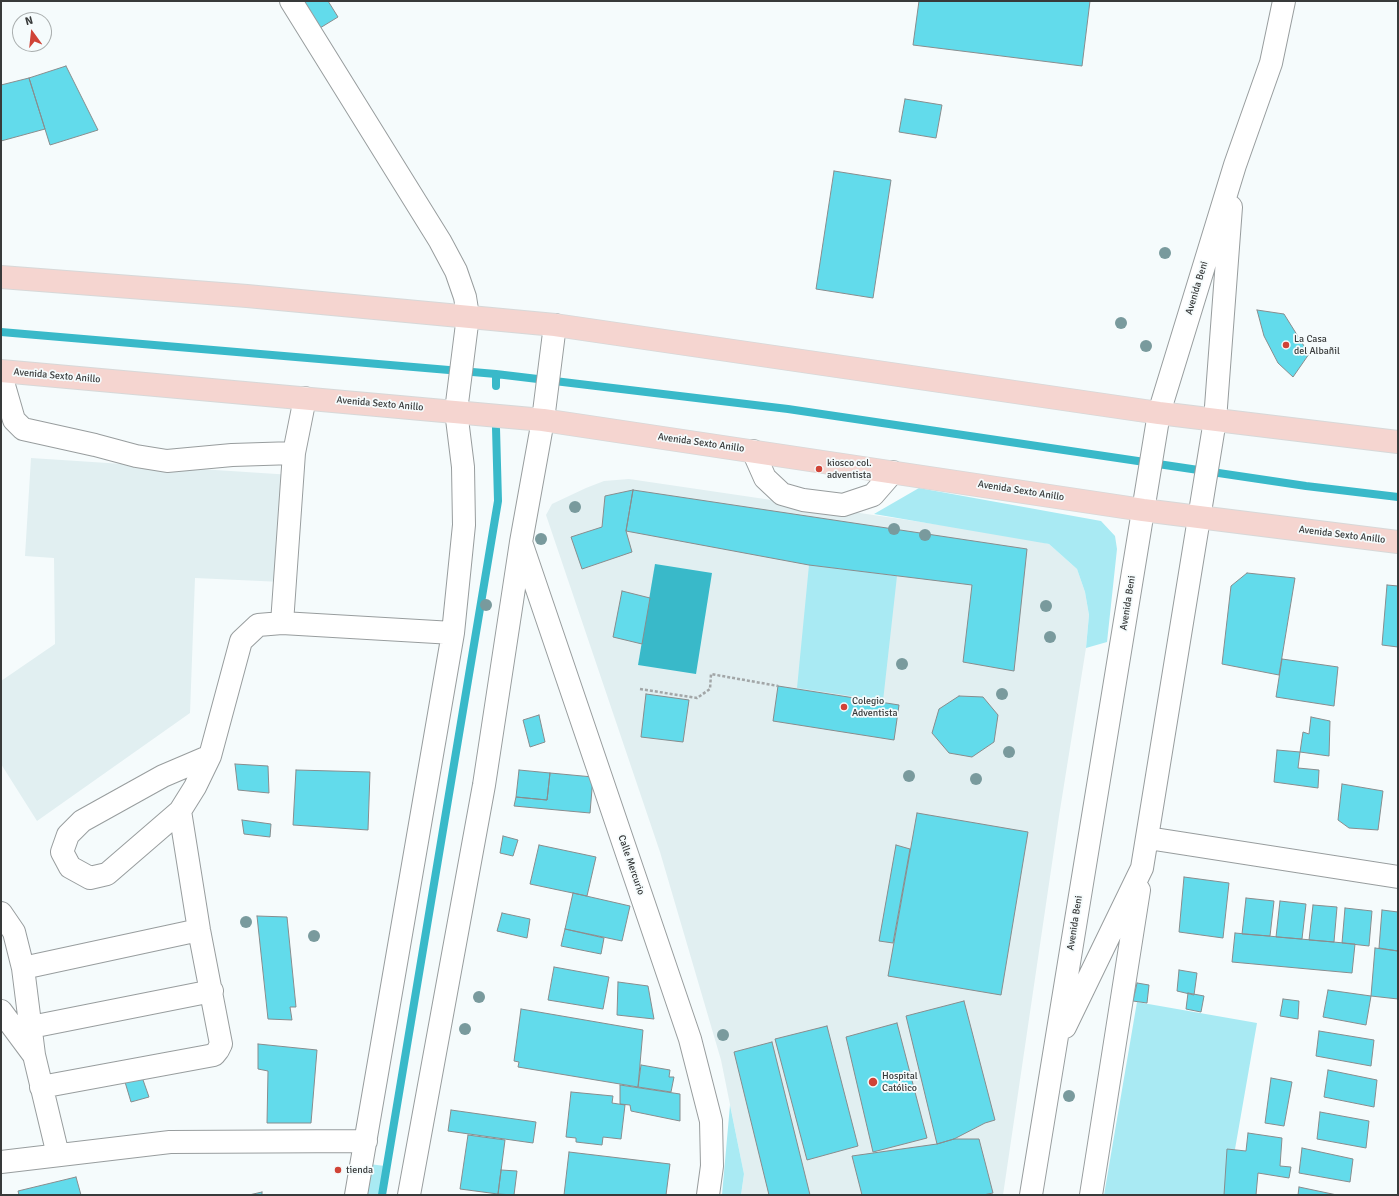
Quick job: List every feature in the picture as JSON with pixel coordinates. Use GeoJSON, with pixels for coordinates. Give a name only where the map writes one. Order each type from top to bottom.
{"type":"FeatureCollection","features":[{"type":"Feature","properties":{"kind":"main road"},"geometry":{"type":"LineString","coordinates":[[1,277],[247,296],[468,316],[553,335],[1158,418],[1214,428],[1398,442]]}},
{"type":"Feature","properties":{"kind":"main road","name":"Avenida Sexto Anillo"},"geometry":{"type":"LineString","coordinates":[[1,371],[543,420],[893,472],[1201,509],[1398,542]]}},
{"type":"Feature","properties":{"kind":"street"},"geometry":{"type":"LineString","coordinates":[[291,1],[440,241],[456,271],[465,297],[468,316],[456,411],[463,467],[464,525],[453,632],[356,1195]]}},
{"type":"Feature","properties":{"kind":"street","name":"Avenida Beni"},"geometry":{"type":"LineString","coordinates":[[1031,1195],[1158,418],[1234,165],[1271,63],[1284,1]]}},
{"type":"Feature","properties":{"kind":"street","name":"Avenida Beni"},"geometry":{"type":"LineString","coordinates":[[1091,1195],[1142,868],[1214,428],[1234,165]]}},
{"type":"Feature","properties":{"kind":"street"},"geometry":{"type":"LineString","coordinates":[[409,1195],[484,785],[521,542],[547,395],[553,335]]}},
{"type":"Feature","properties":{"kind":"street"},"geometry":{"type":"LineString","coordinates":[[1,375],[14,420],[23,430],[95,445],[136,456],[167,461],[232,455],[294,453]]}},
{"type":"Feature","properties":{"kind":"street"},"geometry":{"type":"LineString","coordinates":[[282,623],[294,453],[305,398]]}},
{"type":"Feature","properties":{"kind":"street"},"geometry":{"type":"LineString","coordinates":[[753,451],[765,478],[782,494],[802,500],[844,505],[873,496],[893,472]]}},
{"type":"Feature","properties":{"kind":"street","name":"Calle Mercurio"},"geometry":{"type":"LineString","coordinates":[[521,542],[692,1045],[710,1121],[712,1166],[708,1195]]}},
{"type":"Feature","properties":{"kind":"street"},"geometry":{"type":"LineString","coordinates":[[210,756],[163,776],[82,821],[68,835],[62,852],[70,867],[90,878],[107,874],[180,811],[195,787],[210,756],[241,641],[258,625],[282,623],[453,632]]}},
{"type":"Feature","properties":{"kind":"street"},"geometry":{"type":"LineString","coordinates":[[41,1087],[214,1055],[221,1044],[212,991],[199,930],[180,811]]}},
{"type":"Feature","properties":{"kind":"street"},"geometry":{"type":"LineString","coordinates":[[1148,838],[1398,877]]}},
{"type":"Feature","properties":{"kind":"street","name":"Avenida Beni"},"geometry":{"type":"LineString","coordinates":[[1054,1049],[1142,868]]}},
{"type":"Feature","properties":{"kind":"street"},"geometry":{"type":"LineString","coordinates":[[1,913],[14,932],[23,968],[34,1055],[58,1155]]}},
{"type":"Feature","properties":{"kind":"street"},"geometry":{"type":"LineString","coordinates":[[23,968],[199,930]]}},
{"type":"Feature","properties":{"kind":"street"},"geometry":{"type":"LineString","coordinates":[[31,1027],[212,991]]}},
{"type":"Feature","properties":{"kind":"street"},"geometry":{"type":"LineString","coordinates":[[1,1011],[34,1055]]}},
{"type":"Feature","properties":{"kind":"street"},"geometry":{"type":"LineString","coordinates":[[1,1162],[170,1142],[366,1141]]}},
{"type":"Feature","properties":{"kind":"path"},"geometry":{"type":"LineString","coordinates":[[640,689],[697,698],[710,689],[711,674],[778,686]]}},
{"type":"Feature","properties":{"kind":"shaded area"},"geometry":{"type":"Polygon","coordinates":[[[31,458],[292,475],[282,582],[195,578],[190,713],[37,821],[1,764],[1,681],[55,644],[54,558],[25,556],[31,458]]]}},
{"type":"Feature","properties":{"kind":"shaded area","name":"Colegio Adventista"},"geometry":{"type":"Polygon","coordinates":[[[629,479],[1016,536],[1049,544],[1077,569],[1085,592],[1089,615],[1086,648],[1059,816],[1003,1195],[741,1195],[744,1174],[721,1060],[660,852],[546,515],[552,504],[586,488],[604,481],[629,479]]]}},
{"type":"Feature","properties":{"kind":"shaded area"},"geometry":{"type":"Polygon","coordinates":[[[919,488],[1101,521],[1115,536],[1117,549],[1107,642],[1086,648],[1089,615],[1085,592],[1077,569],[1049,544],[874,514],[919,488]]]}},
{"type":"Feature","properties":{"kind":"shaded area"},"geometry":{"type":"Polygon","coordinates":[[[655,564],[712,573],[696,674],[638,665],[655,564]]]}},
{"type":"Feature","properties":{"kind":"shaded area"},"geometry":{"type":"Polygon","coordinates":[[[809,565],[897,576],[883,701],[797,688],[809,565]]]}},
{"type":"Feature","properties":{"kind":"shaded area"},"geometry":{"type":"Polygon","coordinates":[[[1137,1002],[1257,1023],[1227,1195],[1104,1195],[1137,1002]]]}},
{"type":"Feature","properties":{"kind":"shaded area"},"geometry":{"type":"Polygon","coordinates":[[[730,1105],[744,1174],[741,1195],[722,1195],[730,1105]]]}},
{"type":"Feature","properties":{"kind":"shaded area"},"geometry":{"type":"Polygon","coordinates":[[[361,1163],[385,1166],[380,1195],[356,1195],[361,1163]]]}},
{"type":"Feature","properties":{"kind":"building"},"geometry":{"type":"Polygon","coordinates":[[[302,1],[328,1],[338,17],[320,28],[302,1]]]}},
{"type":"Feature","properties":{"kind":"building"},"geometry":{"type":"Polygon","coordinates":[[[919,1],[1090,1],[1082,66],[913,45],[919,1]]]}},
{"type":"Feature","properties":{"kind":"building"},"geometry":{"type":"Polygon","coordinates":[[[66,66],[98,130],[50,145],[29,78],[66,66]]]}},
{"type":"Feature","properties":{"kind":"building"},"geometry":{"type":"Polygon","coordinates":[[[29,78],[45,129],[1,141],[1,85],[29,78]]]}},
{"type":"Feature","properties":{"kind":"building"},"geometry":{"type":"Polygon","coordinates":[[[905,99],[942,105],[936,138],[899,132],[905,99]]]}},
{"type":"Feature","properties":{"kind":"building"},"geometry":{"type":"Polygon","coordinates":[[[834,171],[891,180],[873,298],[816,289],[834,171]]]}},
{"type":"Feature","properties":{"kind":"building","name":"La Casa del Albañil"},"geometry":{"type":"Polygon","coordinates":[[[1257,310],[1284,314],[1309,354],[1293,377],[1278,363],[1264,336],[1257,310]]]}},
{"type":"Feature","properties":{"kind":"building"},"geometry":{"type":"Polygon","coordinates":[[[633,490],[1027,549],[1014,671],[963,662],[972,585],[809,565],[626,531],[633,490]]]}},
{"type":"Feature","properties":{"kind":"building"},"geometry":{"type":"Polygon","coordinates":[[[633,490],[626,531],[632,552],[582,569],[571,537],[602,527],[605,496],[633,490]]]}},
{"type":"Feature","properties":{"kind":"building"},"geometry":{"type":"Polygon","coordinates":[[[1247,573],[1295,578],[1279,675],[1222,664],[1231,586],[1247,573]]]}},
{"type":"Feature","properties":{"kind":"building"},"geometry":{"type":"Polygon","coordinates":[[[1387,585],[1398,586],[1398,647],[1382,645],[1387,585]]]}},
{"type":"Feature","properties":{"kind":"building"},"geometry":{"type":"Polygon","coordinates":[[[622,591],[650,598],[642,644],[613,637],[622,591]]]}},
{"type":"Feature","properties":{"kind":"building"},"geometry":{"type":"Polygon","coordinates":[[[1282,659],[1338,667],[1334,706],[1276,697],[1282,659]]]}},
{"type":"Feature","properties":{"kind":"building"},"geometry":{"type":"Polygon","coordinates":[[[778,686],[899,705],[894,740],[773,721],[778,686]]]}},
{"type":"Feature","properties":{"kind":"building"},"geometry":{"type":"Polygon","coordinates":[[[646,694],[689,700],[683,742],[641,737],[646,694]]]}},
{"type":"Feature","properties":{"kind":"building"},"geometry":{"type":"Polygon","coordinates":[[[959,696],[983,697],[998,715],[994,742],[972,757],[949,753],[932,733],[939,709],[959,696]]]}},
{"type":"Feature","properties":{"kind":"building"},"geometry":{"type":"Polygon","coordinates":[[[539,715],[545,742],[530,747],[523,720],[539,715]]]}},
{"type":"Feature","properties":{"kind":"building"},"geometry":{"type":"Polygon","coordinates":[[[1311,717],[1330,721],[1329,756],[1300,752],[1303,732],[1309,734],[1311,717]]]}},
{"type":"Feature","properties":{"kind":"building"},"geometry":{"type":"Polygon","coordinates":[[[1277,750],[1300,752],[1298,768],[1319,770],[1318,788],[1274,782],[1277,750]]]}},
{"type":"Feature","properties":{"kind":"building"},"geometry":{"type":"Polygon","coordinates":[[[235,764],[268,766],[269,793],[238,790],[235,764]]]}},
{"type":"Feature","properties":{"kind":"building"},"geometry":{"type":"Polygon","coordinates":[[[296,770],[370,772],[368,830],[293,825],[296,770]]]}},
{"type":"Feature","properties":{"kind":"building"},"geometry":{"type":"Polygon","coordinates":[[[519,770],[550,773],[547,800],[516,797],[519,770]]]}},
{"type":"Feature","properties":{"kind":"building"},"geometry":{"type":"Polygon","coordinates":[[[550,773],[593,777],[590,813],[514,806],[516,797],[547,800],[550,773]]]}},
{"type":"Feature","properties":{"kind":"building"},"geometry":{"type":"Polygon","coordinates":[[[1342,784],[1383,791],[1378,830],[1349,828],[1338,820],[1342,784]]]}},
{"type":"Feature","properties":{"kind":"building"},"geometry":{"type":"Polygon","coordinates":[[[917,813],[1028,832],[1001,995],[888,976],[917,813]]]}},
{"type":"Feature","properties":{"kind":"building"},"geometry":{"type":"Polygon","coordinates":[[[242,820],[271,824],[270,837],[244,834],[242,820]]]}},
{"type":"Feature","properties":{"kind":"building"},"geometry":{"type":"Polygon","coordinates":[[[503,836],[518,840],[513,856],[500,853],[503,836]]]}},
{"type":"Feature","properties":{"kind":"building"},"geometry":{"type":"Polygon","coordinates":[[[539,845],[596,857],[587,896],[530,884],[539,845]]]}},
{"type":"Feature","properties":{"kind":"building"},"geometry":{"type":"Polygon","coordinates":[[[896,845],[910,849],[893,943],[879,941],[896,845]]]}},
{"type":"Feature","properties":{"kind":"building"},"geometry":{"type":"Polygon","coordinates":[[[1184,877],[1229,883],[1223,938],[1179,932],[1184,877]]]}},
{"type":"Feature","properties":{"kind":"building"},"geometry":{"type":"Polygon","coordinates":[[[573,893],[630,906],[622,941],[565,929],[573,893]]]}},
{"type":"Feature","properties":{"kind":"building"},"geometry":{"type":"Polygon","coordinates":[[[1246,898],[1274,901],[1270,936],[1242,934],[1246,898]]]}},
{"type":"Feature","properties":{"kind":"building"},"geometry":{"type":"Polygon","coordinates":[[[1280,901],[1306,904],[1302,939],[1276,937],[1280,901]]]}},
{"type":"Feature","properties":{"kind":"building"},"geometry":{"type":"Polygon","coordinates":[[[1313,905],[1337,907],[1334,942],[1309,940],[1313,905]]]}},
{"type":"Feature","properties":{"kind":"building"},"geometry":{"type":"Polygon","coordinates":[[[1345,908],[1372,911],[1369,946],[1342,943],[1345,908]]]}},
{"type":"Feature","properties":{"kind":"building"},"geometry":{"type":"Polygon","coordinates":[[[1382,910],[1398,912],[1398,951],[1379,948],[1382,910]]]}},
{"type":"Feature","properties":{"kind":"building"},"geometry":{"type":"Polygon","coordinates":[[[502,913],[530,919],[527,938],[497,931],[502,913]]]}},
{"type":"Feature","properties":{"kind":"building"},"geometry":{"type":"Polygon","coordinates":[[[257,916],[287,917],[296,1007],[290,1007],[292,1020],[268,1019],[257,916]]]}},
{"type":"Feature","properties":{"kind":"building"},"geometry":{"type":"Polygon","coordinates":[[[565,929],[604,938],[601,954],[561,946],[565,929]]]}},
{"type":"Feature","properties":{"kind":"building"},"geometry":{"type":"Polygon","coordinates":[[[1235,933],[1355,944],[1352,973],[1232,962],[1235,933]]]}},
{"type":"Feature","properties":{"kind":"building"},"geometry":{"type":"Polygon","coordinates":[[[1375,948],[1398,951],[1398,999],[1371,996],[1375,948]]]}},
{"type":"Feature","properties":{"kind":"building"},"geometry":{"type":"Polygon","coordinates":[[[554,967],[609,977],[603,1009],[548,1000],[554,967]]]}},
{"type":"Feature","properties":{"kind":"building"},"geometry":{"type":"Polygon","coordinates":[[[1179,970],[1197,973],[1194,995],[1177,991],[1179,970]]]}},
{"type":"Feature","properties":{"kind":"building"},"geometry":{"type":"Polygon","coordinates":[[[618,982],[648,986],[654,1019],[617,1015],[618,982]]]}},
{"type":"Feature","properties":{"kind":"building"},"geometry":{"type":"Polygon","coordinates":[[[1137,983],[1149,985],[1147,1003],[1133,1001],[1137,983]]]}},
{"type":"Feature","properties":{"kind":"building"},"geometry":{"type":"Polygon","coordinates":[[[1328,990],[1371,996],[1366,1025],[1323,1017],[1328,990]]]}},
{"type":"Feature","properties":{"kind":"building"},"geometry":{"type":"Polygon","coordinates":[[[1188,993],[1204,996],[1201,1012],[1186,1009],[1188,993]]]}},
{"type":"Feature","properties":{"kind":"building"},"geometry":{"type":"Polygon","coordinates":[[[1283,999],[1299,1001],[1298,1019],[1280,1016],[1283,999]]]}},
{"type":"Feature","properties":{"kind":"building"},"geometry":{"type":"Polygon","coordinates":[[[964,1001],[995,1120],[985,1123],[954,1139],[937,1144],[906,1016],[964,1001]]]}},
{"type":"Feature","properties":{"kind":"building"},"geometry":{"type":"Polygon","coordinates":[[[521,1009],[643,1030],[638,1087],[518,1067],[519,1062],[514,1061],[521,1009]]]}},
{"type":"Feature","properties":{"kind":"building"},"geometry":{"type":"Polygon","coordinates":[[[897,1023],[927,1138],[873,1152],[846,1037],[897,1023]]]}},
{"type":"Feature","properties":{"kind":"building"},"geometry":{"type":"Polygon","coordinates":[[[827,1026],[858,1146],[807,1160],[775,1039],[827,1026]]]}},
{"type":"Feature","properties":{"kind":"building"},"geometry":{"type":"Polygon","coordinates":[[[1319,1031],[1374,1040],[1371,1066],[1316,1056],[1319,1031]]]}},
{"type":"Feature","properties":{"kind":"building"},"geometry":{"type":"Polygon","coordinates":[[[772,1042],[810,1195],[769,1195],[734,1052],[772,1042]]]}},
{"type":"Feature","properties":{"kind":"building"},"geometry":{"type":"Polygon","coordinates":[[[258,1044],[317,1050],[311,1123],[267,1123],[268,1071],[258,1069],[258,1044]]]}},
{"type":"Feature","properties":{"kind":"building"},"geometry":{"type":"Polygon","coordinates":[[[641,1065],[670,1070],[669,1077],[674,1077],[671,1092],[638,1087],[641,1065]]]}},
{"type":"Feature","properties":{"kind":"building"},"geometry":{"type":"Polygon","coordinates":[[[1328,1070],[1377,1080],[1374,1107],[1324,1097],[1328,1070]]]}},
{"type":"Feature","properties":{"kind":"building"},"geometry":{"type":"Polygon","coordinates":[[[142,1077],[149,1097],[131,1102],[125,1082],[142,1077]]]}},
{"type":"Feature","properties":{"kind":"building"},"geometry":{"type":"Polygon","coordinates":[[[1271,1078],[1292,1082],[1284,1126],[1265,1123],[1271,1078]]]}},
{"type":"Feature","properties":{"kind":"building"},"geometry":{"type":"Polygon","coordinates":[[[620,1085],[680,1094],[680,1121],[631,1111],[630,1105],[620,1104],[620,1085]]]}},
{"type":"Feature","properties":{"kind":"building"},"geometry":{"type":"Polygon","coordinates":[[[571,1092],[613,1096],[612,1103],[625,1105],[621,1139],[603,1137],[602,1145],[576,1142],[576,1138],[566,1137],[571,1092]]]}},
{"type":"Feature","properties":{"kind":"building"},"geometry":{"type":"Polygon","coordinates":[[[451,1110],[536,1122],[533,1143],[448,1131],[451,1110]]]}},
{"type":"Feature","properties":{"kind":"building"},"geometry":{"type":"Polygon","coordinates":[[[1320,1112],[1369,1121],[1366,1148],[1317,1139],[1320,1112]]]}},
{"type":"Feature","properties":{"kind":"building"},"geometry":{"type":"Polygon","coordinates":[[[1248,1133],[1282,1138],[1280,1166],[1291,1167],[1289,1178],[1258,1173],[1256,1195],[1224,1195],[1227,1149],[1246,1151],[1248,1133]]]}},
{"type":"Feature","properties":{"kind":"building"},"geometry":{"type":"Polygon","coordinates":[[[468,1135],[505,1140],[498,1194],[460,1189],[468,1135]]]}},
{"type":"Feature","properties":{"kind":"building"},"geometry":{"type":"Polygon","coordinates":[[[954,1139],[979,1139],[993,1193],[983,1195],[862,1195],[852,1156],[937,1144],[954,1139]]]}},
{"type":"Feature","properties":{"kind":"building"},"geometry":{"type":"Polygon","coordinates":[[[1302,1148],[1353,1159],[1350,1182],[1299,1173],[1302,1148]]]}},
{"type":"Feature","properties":{"kind":"building"},"geometry":{"type":"Polygon","coordinates":[[[569,1152],[670,1164],[666,1195],[564,1195],[569,1152]]]}},
{"type":"Feature","properties":{"kind":"building"},"geometry":{"type":"Polygon","coordinates":[[[501,1170],[517,1171],[514,1195],[498,1194],[501,1170]]]}},
{"type":"Feature","properties":{"kind":"building"},"geometry":{"type":"Polygon","coordinates":[[[76,1177],[81,1195],[19,1195],[18,1191],[76,1177]]]}},
{"type":"Feature","properties":{"kind":"building"},"geometry":{"type":"Polygon","coordinates":[[[1299,1187],[1337,1195],[1298,1195],[1299,1187]]]}},
{"type":"Feature","properties":{"kind":"building"},"geometry":{"type":"Polygon","coordinates":[[[262,1192],[262,1195],[249,1195],[262,1192]]]}},
{"type":"Feature","properties":{"kind":"waterway"},"geometry":{"type":"LineString","coordinates":[[1,332],[496,374],[788,409],[1306,486],[1398,497]]}},
{"type":"Feature","properties":{"kind":"waterway"},"geometry":{"type":"LineString","coordinates":[[496,374],[496,386]]}},
{"type":"Feature","properties":{"kind":"waterway"},"geometry":{"type":"LineString","coordinates":[[382,1195],[498,501],[496,428]]}},
{"type":"Feature","properties":{"kind":"place","name":"La Casa del Albañil"},"geometry":{"type":"Point","coordinates":[1286,345]}},
{"type":"Feature","properties":{"kind":"place","name":"kiosco col. adventista"},"geometry":{"type":"Point","coordinates":[819,469]}},
{"type":"Feature","properties":{"kind":"place","name":"Colegio Adventista"},"geometry":{"type":"Point","coordinates":[844,707]}},
{"type":"Feature","properties":{"kind":"place","name":"Hospital Católico"},"geometry":{"type":"Point","coordinates":[873,1082]}},
{"type":"Feature","properties":{"kind":"place","name":"tienda"},"geometry":{"type":"Point","coordinates":[338,1170]}}]}
